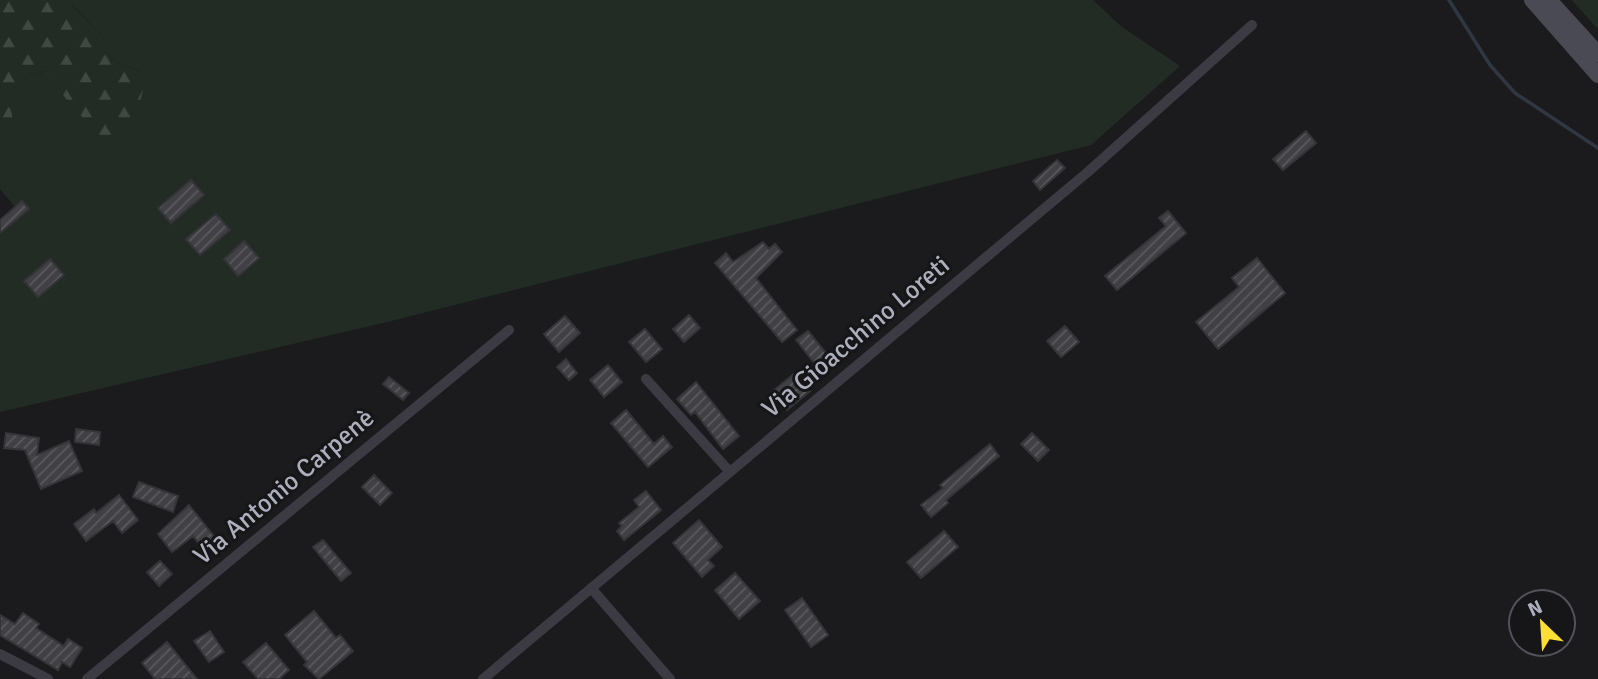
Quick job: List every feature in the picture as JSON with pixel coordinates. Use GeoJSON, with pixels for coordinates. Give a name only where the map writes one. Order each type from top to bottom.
{"type":"FeatureCollection","features":[{"type":"Feature","properties":{"kind":"street"},"geometry":{"type":"LineString","coordinates":[[1532,0],[1598,75]]}},
{"type":"Feature","properties":{"kind":"street"},"geometry":{"type":"LineString","coordinates":[[1549,0],[1598,54]]}},
{"type":"Feature","properties":{"kind":"street","name":"Via Gioacchino Loreti"},"geometry":{"type":"LineString","coordinates":[[483,679],[1089,171],[1252,25]]}},
{"type":"Feature","properties":{"kind":"street","name":"Via Antonio Carpenè"},"geometry":{"type":"LineString","coordinates":[[87,679],[509,330]]}},
{"type":"Feature","properties":{"kind":"street"},"geometry":{"type":"LineString","coordinates":[[646,379],[730,472]]}},
{"type":"Feature","properties":{"kind":"street"},"geometry":{"type":"LineString","coordinates":[[591,587],[670,679]]}},
{"type":"Feature","properties":{"kind":"street"},"geometry":{"type":"LineString","coordinates":[[0,654],[48,679]]}},
{"type":"Feature","properties":{"kind":"green space"},"geometry":{"type":"Polygon","coordinates":[[[0,0],[71,0],[71,5],[102,35],[106,51],[116,62],[139,71],[145,83],[130,138],[102,138],[68,102],[47,71],[29,75],[9,92],[14,132],[9,123],[0,122],[0,0]]]}},
{"type":"Feature","properties":{"kind":"green space"},"geometry":{"type":"Polygon","coordinates":[[[71,0],[1093,0],[1122,27],[1180,66],[1091,145],[387,322],[0,412],[0,219],[15,207],[0,189],[0,122],[9,122],[13,130],[9,92],[29,75],[48,71],[68,102],[140,71],[116,62],[106,51],[102,35],[71,4],[71,0]]]}},
{"type":"Feature","properties":{"kind":"green space"},"geometry":{"type":"Polygon","coordinates":[[[1572,0],[1598,0],[1598,29],[1595,26],[1572,0]]]}},
{"type":"Feature","properties":{"kind":"building"},"geometry":{"type":"Polygon","coordinates":[[[1306,131],[1316,143],[1283,170],[1273,159],[1306,131]]]}},
{"type":"Feature","properties":{"kind":"building"},"geometry":{"type":"Polygon","coordinates":[[[1057,160],[1065,168],[1040,190],[1033,181],[1057,160]]]}},
{"type":"Feature","properties":{"kind":"building"},"geometry":{"type":"Polygon","coordinates":[[[191,180],[204,195],[171,223],[158,208],[191,180]]]}},
{"type":"Feature","properties":{"kind":"building"},"geometry":{"type":"Polygon","coordinates":[[[22,201],[29,209],[0,233],[0,220],[22,201]]]}},
{"type":"Feature","properties":{"kind":"building"},"geometry":{"type":"Polygon","coordinates":[[[1168,211],[1186,233],[1117,290],[1105,276],[1166,226],[1159,218],[1168,211]]]}},
{"type":"Feature","properties":{"kind":"building"},"geometry":{"type":"Polygon","coordinates":[[[216,214],[230,230],[200,255],[186,239],[216,214]]]}},
{"type":"Feature","properties":{"kind":"building"},"geometry":{"type":"Polygon","coordinates":[[[244,241],[259,258],[238,276],[224,259],[244,241]]]}},
{"type":"Feature","properties":{"kind":"building"},"geometry":{"type":"Polygon","coordinates":[[[763,242],[769,249],[775,244],[782,252],[756,278],[797,330],[782,342],[715,263],[726,253],[733,262],[763,242]]]}},
{"type":"Feature","properties":{"kind":"building"},"geometry":{"type":"Polygon","coordinates":[[[1257,258],[1285,293],[1218,349],[1196,322],[1239,287],[1232,278],[1257,258]]]}},
{"type":"Feature","properties":{"kind":"building"},"geometry":{"type":"Polygon","coordinates":[[[50,259],[64,275],[38,297],[24,281],[50,259]]]}},
{"type":"Feature","properties":{"kind":"building"},"geometry":{"type":"Polygon","coordinates":[[[689,315],[700,328],[684,342],[673,329],[689,315]]]}},
{"type":"Feature","properties":{"kind":"building"},"geometry":{"type":"Polygon","coordinates":[[[565,316],[580,333],[559,352],[544,334],[565,316]]]}},
{"type":"Feature","properties":{"kind":"building"},"geometry":{"type":"Polygon","coordinates":[[[1065,326],[1079,342],[1061,357],[1047,341],[1065,326]]]}},
{"type":"Feature","properties":{"kind":"building"},"geometry":{"type":"Polygon","coordinates":[[[645,329],[662,349],[646,362],[629,342],[645,329]]]}},
{"type":"Feature","properties":{"kind":"building"},"geometry":{"type":"Polygon","coordinates":[[[808,331],[835,364],[823,374],[796,340],[808,331]]]}},
{"type":"Feature","properties":{"kind":"building"},"geometry":{"type":"Polygon","coordinates":[[[566,359],[577,373],[569,380],[557,367],[566,359]]]}},
{"type":"Feature","properties":{"kind":"building"},"geometry":{"type":"Polygon","coordinates":[[[608,365],[622,382],[604,397],[590,380],[608,365]]]}},
{"type":"Feature","properties":{"kind":"building"},"geometry":{"type":"Polygon","coordinates":[[[795,373],[810,391],[787,410],[772,392],[795,373]]]}},
{"type":"Feature","properties":{"kind":"building"},"geometry":{"type":"Polygon","coordinates":[[[389,377],[409,393],[403,400],[383,384],[389,377]]]}},
{"type":"Feature","properties":{"kind":"building"},"geometry":{"type":"Polygon","coordinates":[[[696,382],[739,436],[723,449],[695,412],[691,415],[677,399],[696,382]]]}},
{"type":"Feature","properties":{"kind":"building"},"geometry":{"type":"Polygon","coordinates":[[[626,410],[654,444],[663,436],[672,447],[648,467],[611,423],[626,410]]]}},
{"type":"Feature","properties":{"kind":"building"},"geometry":{"type":"Polygon","coordinates":[[[76,429],[100,432],[99,445],[75,442],[76,429]]]}},
{"type":"Feature","properties":{"kind":"building"},"geometry":{"type":"Polygon","coordinates":[[[6,433],[39,438],[37,455],[69,441],[82,471],[41,489],[25,450],[4,448],[6,433]]]}},
{"type":"Feature","properties":{"kind":"building"},"geometry":{"type":"Polygon","coordinates":[[[1032,433],[1049,450],[1038,461],[1021,444],[1032,433]]]}},
{"type":"Feature","properties":{"kind":"building"},"geometry":{"type":"Polygon","coordinates":[[[990,444],[999,456],[946,500],[948,503],[931,517],[921,505],[943,488],[940,485],[990,444]]]}},
{"type":"Feature","properties":{"kind":"building"},"geometry":{"type":"Polygon","coordinates":[[[374,475],[392,493],[380,505],[362,487],[374,475]]]}},
{"type":"Feature","properties":{"kind":"building"},"geometry":{"type":"Polygon","coordinates":[[[139,482],[178,496],[173,512],[133,497],[139,482]]]}},
{"type":"Feature","properties":{"kind":"building"},"geometry":{"type":"Polygon","coordinates":[[[646,491],[661,510],[624,540],[617,531],[622,526],[619,523],[639,507],[634,500],[646,491]]]}},
{"type":"Feature","properties":{"kind":"building"},"geometry":{"type":"Polygon","coordinates":[[[119,495],[138,520],[122,533],[113,521],[86,541],[74,524],[94,509],[96,513],[119,495]]]}},
{"type":"Feature","properties":{"kind":"building"},"geometry":{"type":"Polygon","coordinates":[[[189,505],[217,540],[204,550],[193,536],[172,552],[158,534],[189,505]]]}},
{"type":"Feature","properties":{"kind":"building"},"geometry":{"type":"Polygon","coordinates":[[[699,520],[722,547],[708,560],[714,566],[702,577],[673,543],[699,520]]]}},
{"type":"Feature","properties":{"kind":"building"},"geometry":{"type":"Polygon","coordinates":[[[944,531],[958,547],[921,578],[907,562],[944,531]]]}},
{"type":"Feature","properties":{"kind":"building"},"geometry":{"type":"Polygon","coordinates":[[[323,540],[351,573],[341,581],[313,547],[323,540]]]}},
{"type":"Feature","properties":{"kind":"building"},"geometry":{"type":"Polygon","coordinates":[[[160,561],[172,574],[159,586],[147,572],[160,561]]]}},
{"type":"Feature","properties":{"kind":"building"},"geometry":{"type":"Polygon","coordinates":[[[735,573],[760,601],[739,619],[715,590],[735,573]]]}},
{"type":"Feature","properties":{"kind":"building"},"geometry":{"type":"Polygon","coordinates":[[[802,598],[828,635],[811,647],[785,610],[802,598]]]}},
{"type":"Feature","properties":{"kind":"building"},"geometry":{"type":"Polygon","coordinates":[[[314,611],[336,638],[340,635],[353,651],[319,679],[304,665],[307,662],[285,635],[314,611]]]}},
{"type":"Feature","properties":{"kind":"building"},"geometry":{"type":"Polygon","coordinates":[[[23,613],[39,624],[36,628],[64,646],[68,639],[82,648],[70,667],[62,662],[58,670],[0,635],[0,615],[15,624],[23,613]]]}},
{"type":"Feature","properties":{"kind":"building"},"geometry":{"type":"Polygon","coordinates":[[[210,631],[224,652],[209,662],[194,641],[210,631]]]}},
{"type":"Feature","properties":{"kind":"building"},"geometry":{"type":"Polygon","coordinates":[[[167,642],[197,679],[155,679],[142,663],[167,642]]]}},
{"type":"Feature","properties":{"kind":"building"},"geometry":{"type":"Polygon","coordinates":[[[266,643],[289,670],[279,679],[258,679],[243,662],[266,643]]]}},
{"type":"Feature","properties":{"kind":"waterway"},"geometry":{"type":"LineString","coordinates":[[1449,0],[1490,65],[1515,93],[1598,148]]}}]}
